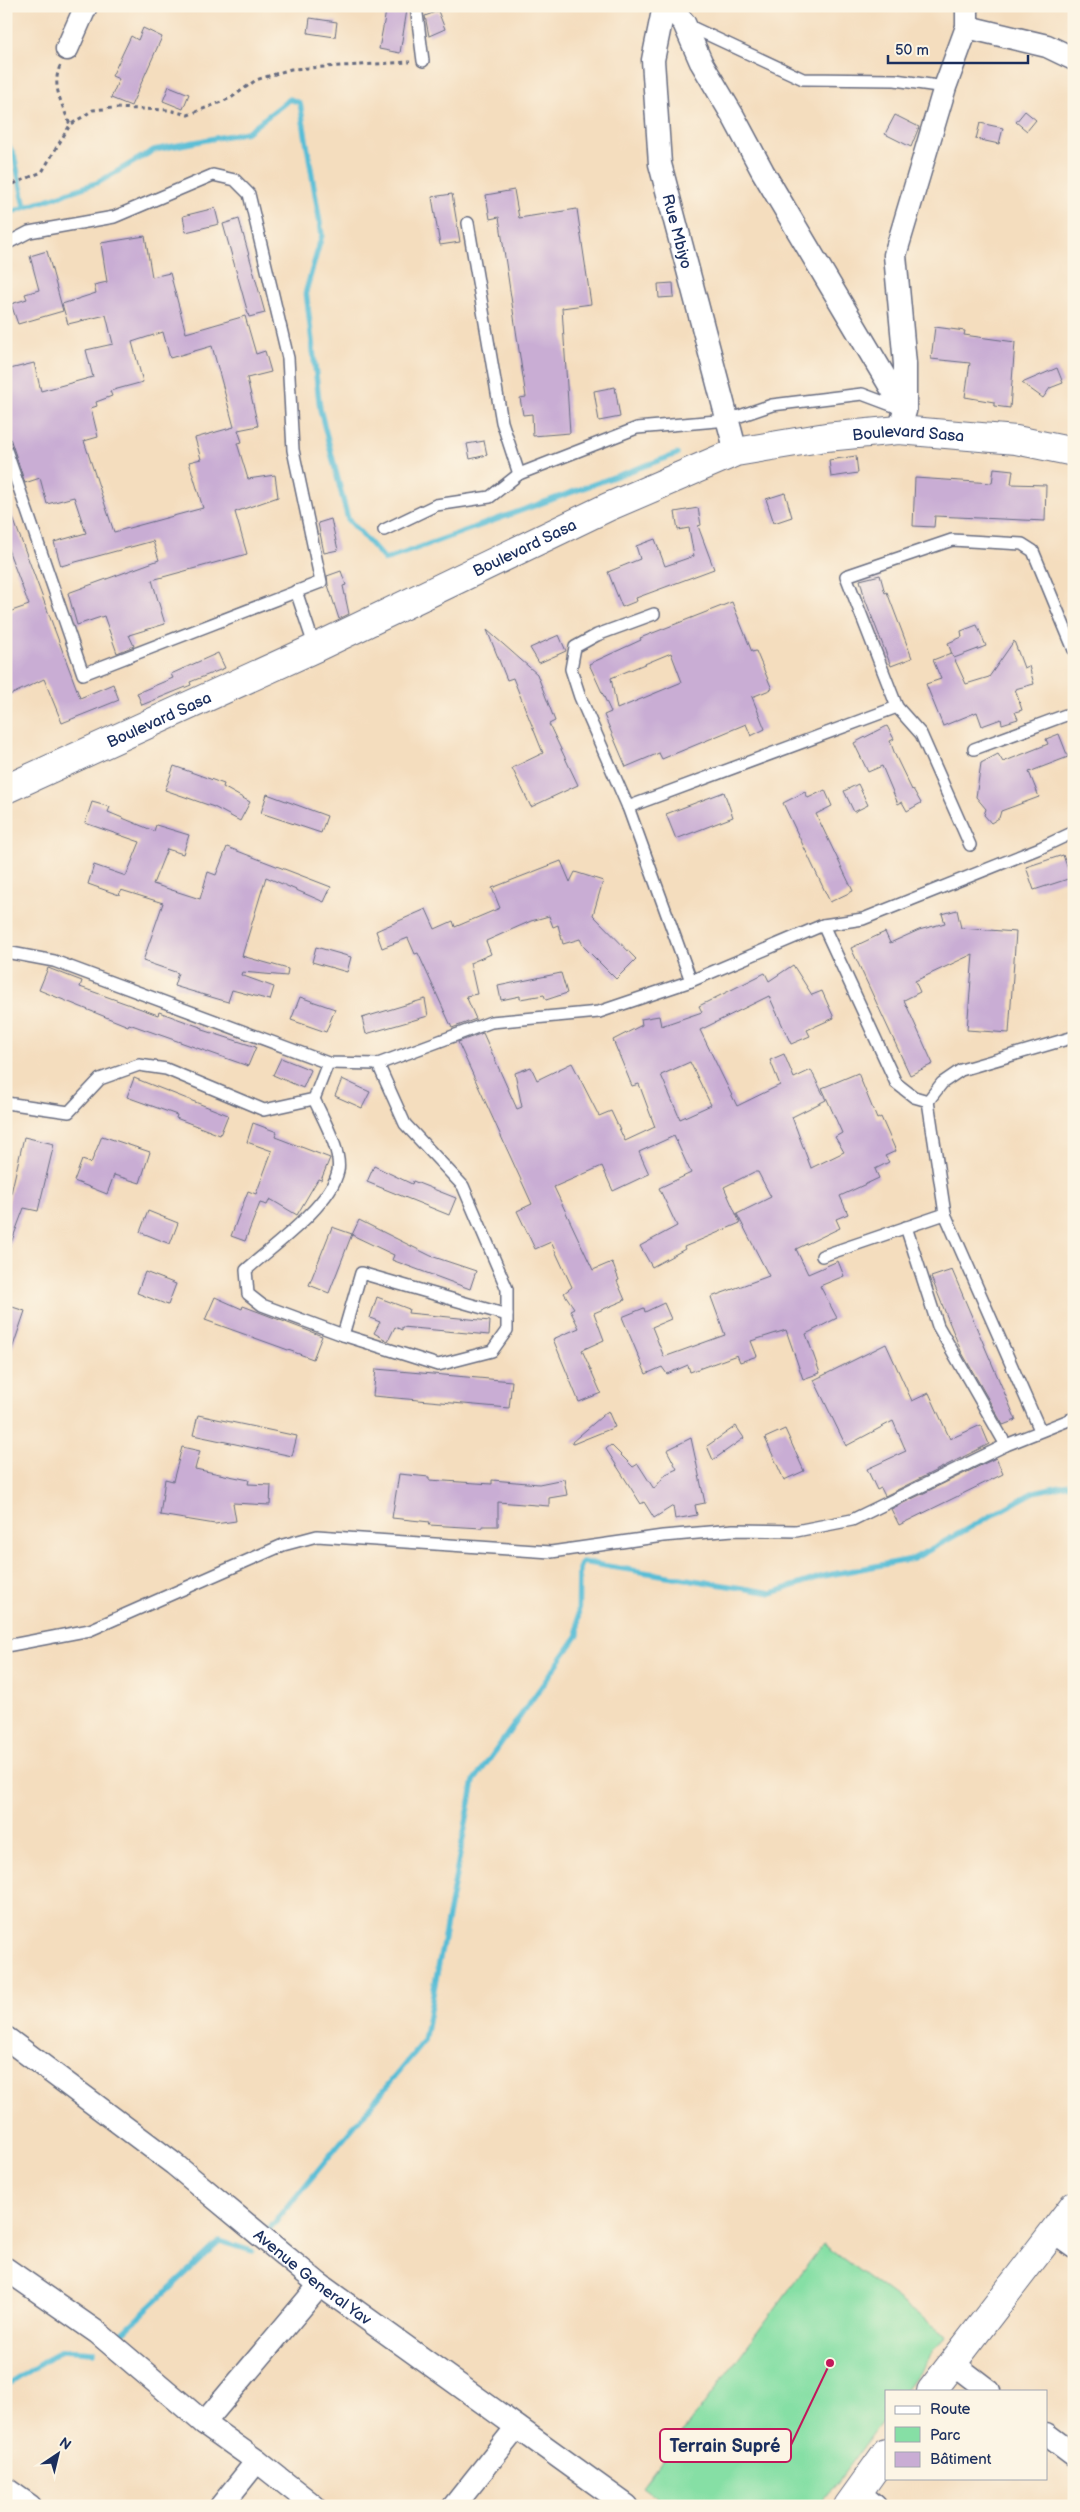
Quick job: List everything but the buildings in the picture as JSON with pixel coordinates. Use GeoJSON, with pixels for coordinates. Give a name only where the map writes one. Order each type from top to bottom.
{"type":"FeatureCollection","features":[{"type":"Feature","properties":{"kind":"street"},"geometry":{"type":"LineString","coordinates":[[67,49],[86,6]]}},
{"type":"Feature","properties":{"kind":"street","name":"Rue Mbiyo"},"geometry":{"type":"LineString","coordinates":[[664,6],[653,60],[660,164],[736,452]]}},
{"type":"Feature","properties":{"kind":"street"},"geometry":{"type":"LineString","coordinates":[[669,6],[684,23],[701,62],[733,116],[902,421]]}},
{"type":"Feature","properties":{"kind":"street"},"geometry":{"type":"LineString","coordinates":[[902,421],[905,364],[896,255],[967,17],[1046,46],[1074,59]]}},
{"type":"Feature","properties":{"kind":"street","name":"Boulevard Sasa"},"geometry":{"type":"LineString","coordinates":[[6,789],[316,648],[608,507],[736,452],[826,437],[902,421],[1016,440],[1074,452]]}},
{"type":"Feature","properties":{"kind":"street","name":"Avenue General Yav"},"geometry":{"type":"LineString","coordinates":[[6,2038],[174,2164],[320,2286],[627,2506]]}},
{"type":"Feature","properties":{"kind":"street"},"geometry":{"type":"LineString","coordinates":[[932,2390],[952,2362],[1064,2240],[1074,2205]]}},
{"type":"Feature","properties":{"kind":"street"},"geometry":{"type":"LineString","coordinates":[[6,2269],[98,2333],[204,2423],[257,2461],[314,2506]]}},
{"type":"Feature","properties":{"kind":"street"},"geometry":{"type":"LineString","coordinates":[[204,2423],[320,2286]]}},
{"type":"Feature","properties":{"kind":"street"},"geometry":{"type":"LineString","coordinates":[[952,2362],[988,2390]]}},
{"type":"Feature","properties":{"kind":"street"},"geometry":{"type":"LineString","coordinates":[[454,2506],[516,2427]]}},
{"type":"Feature","properties":{"kind":"street"},"geometry":{"type":"LineString","coordinates":[[1048,2436],[1074,2455]]}},
{"type":"Feature","properties":{"kind":"street"},"geometry":{"type":"LineString","coordinates":[[860,2501],[885,2455]]}},
{"type":"Feature","properties":{"kind":"street"},"geometry":{"type":"LineString","coordinates":[[221,2506],[257,2461]]}},
{"type":"Feature","properties":{"kind":"street"},"geometry":{"type":"LineString","coordinates":[[6,2489],[30,2506]]}},
{"type":"Feature","properties":{"kind":"lane"},"geometry":{"type":"LineString","coordinates":[[416,6],[424,61]]}},
{"type":"Feature","properties":{"kind":"lane"},"geometry":{"type":"LineString","coordinates":[[684,23],[803,80],[895,80],[945,87]]}},
{"type":"Feature","properties":{"kind":"lane"},"geometry":{"type":"LineString","coordinates":[[6,244],[29,232],[114,217],[213,175],[235,180],[250,194],[288,358],[293,450],[321,582],[83,674],[6,450]]}},
{"type":"Feature","properties":{"kind":"lane"},"geometry":{"type":"LineString","coordinates":[[468,224],[502,422],[519,474]]}},
{"type":"Feature","properties":{"kind":"lane"},"geometry":{"type":"LineString","coordinates":[[384,530],[436,505],[490,498],[519,474],[637,428],[728,420],[772,404],[862,394],[902,421]]}},
{"type":"Feature","properties":{"kind":"lane"},"geometry":{"type":"LineString","coordinates":[[970,845],[921,734],[897,707],[846,576],[952,540],[1022,544],[1033,551],[1074,650]]}},
{"type":"Feature","properties":{"kind":"lane"},"geometry":{"type":"LineString","coordinates":[[296,591],[316,648]]}},
{"type":"Feature","properties":{"kind":"lane"},"geometry":{"type":"LineString","coordinates":[[654,614],[597,635],[575,647],[571,669],[580,697],[628,807],[691,981]]}},
{"type":"Feature","properties":{"kind":"lane"},"geometry":{"type":"LineString","coordinates":[[628,807],[897,707]]}},
{"type":"Feature","properties":{"kind":"lane"},"geometry":{"type":"LineString","coordinates":[[974,749],[1074,712]]}},
{"type":"Feature","properties":{"kind":"lane"},"geometry":{"type":"LineString","coordinates":[[6,952],[54,961],[328,1064],[378,1064],[490,1022],[599,1012],[691,981],[823,925],[863,919],[1040,848],[1074,832]]}},
{"type":"Feature","properties":{"kind":"lane"},"geometry":{"type":"LineString","coordinates":[[823,925],[896,1083],[914,1098],[928,1101]]}},
{"type":"Feature","properties":{"kind":"lane"},"geometry":{"type":"LineString","coordinates":[[1040,1430],[945,1214],[928,1101],[942,1083],[961,1070],[1074,1037]]}},
{"type":"Feature","properties":{"kind":"lane"},"geometry":{"type":"LineString","coordinates":[[328,1064],[314,1099],[333,1138],[339,1170],[324,1201],[246,1270],[248,1294],[262,1305],[343,1335],[438,1365],[492,1351],[507,1330],[507,1289],[463,1186],[404,1124],[378,1064]]}},
{"type":"Feature","properties":{"kind":"lane"},"geometry":{"type":"LineString","coordinates":[[6,1103],[69,1112],[100,1080],[139,1065],[166,1069],[264,1110],[314,1099]]}},
{"type":"Feature","properties":{"kind":"lane"},"geometry":{"type":"LineString","coordinates":[[822,1256],[945,1214]]}},
{"type":"Feature","properties":{"kind":"lane"},"geometry":{"type":"LineString","coordinates":[[906,1227],[938,1326],[1006,1445]]}},
{"type":"Feature","properties":{"kind":"lane"},"geometry":{"type":"LineString","coordinates":[[343,1335],[361,1273],[507,1315]]}},
{"type":"Feature","properties":{"kind":"lane"},"geometry":{"type":"LineString","coordinates":[[6,1646],[90,1630],[283,1545],[318,1536],[552,1552],[663,1536],[733,1530],[796,1532],[852,1520],[1006,1445],[1074,1418]]}},
{"type":"Feature","properties":{"kind":"path"},"geometry":{"type":"LineString","coordinates":[[67,49],[56,77],[56,89],[70,125]]}},
{"type":"Feature","properties":{"kind":"path"},"geometry":{"type":"LineString","coordinates":[[6,187],[42,172],[70,125],[93,110],[113,108],[169,110],[188,115],[231,98],[256,80],[291,69],[424,61]]}},
{"type":"Feature","properties":{"kind":"green space"},"geometry":{"type":"Polygon","coordinates":[[[823,2244],[946,2335],[906,2390],[885,2390],[885,2417],[820,2506],[668,2506],[642,2487],[823,2244]]]}},
{"type":"Feature","properties":{"kind":"waterway"},"geometry":{"type":"LineString","coordinates":[[6,214],[99,182],[154,150],[247,132],[290,99],[300,103],[322,235],[306,291],[320,409],[348,519],[385,560],[677,454]]}},
{"type":"Feature","properties":{"kind":"waterway"},"geometry":{"type":"LineString","coordinates":[[6,141],[14,155],[25,207]]}},
{"type":"Feature","properties":{"kind":"waterway"},"geometry":{"type":"LineString","coordinates":[[267,2232],[424,2041],[474,1781],[578,1635],[579,1569],[582,1562],[772,1593],[823,1576],[913,1559],[1034,1492],[1074,1483]]}},
{"type":"Feature","properties":{"kind":"waterway"},"geometry":{"type":"LineString","coordinates":[[119,2336],[220,2241],[252,2251]]}},
{"type":"Feature","properties":{"kind":"waterway"},"geometry":{"type":"LineString","coordinates":[[6,2386],[62,2350],[94,2352]]}},
{"type":"Feature","properties":{"kind":"place","name":"Terrain Supré"},"geometry":{"type":"Point","coordinates":[830,2363]}}]}
